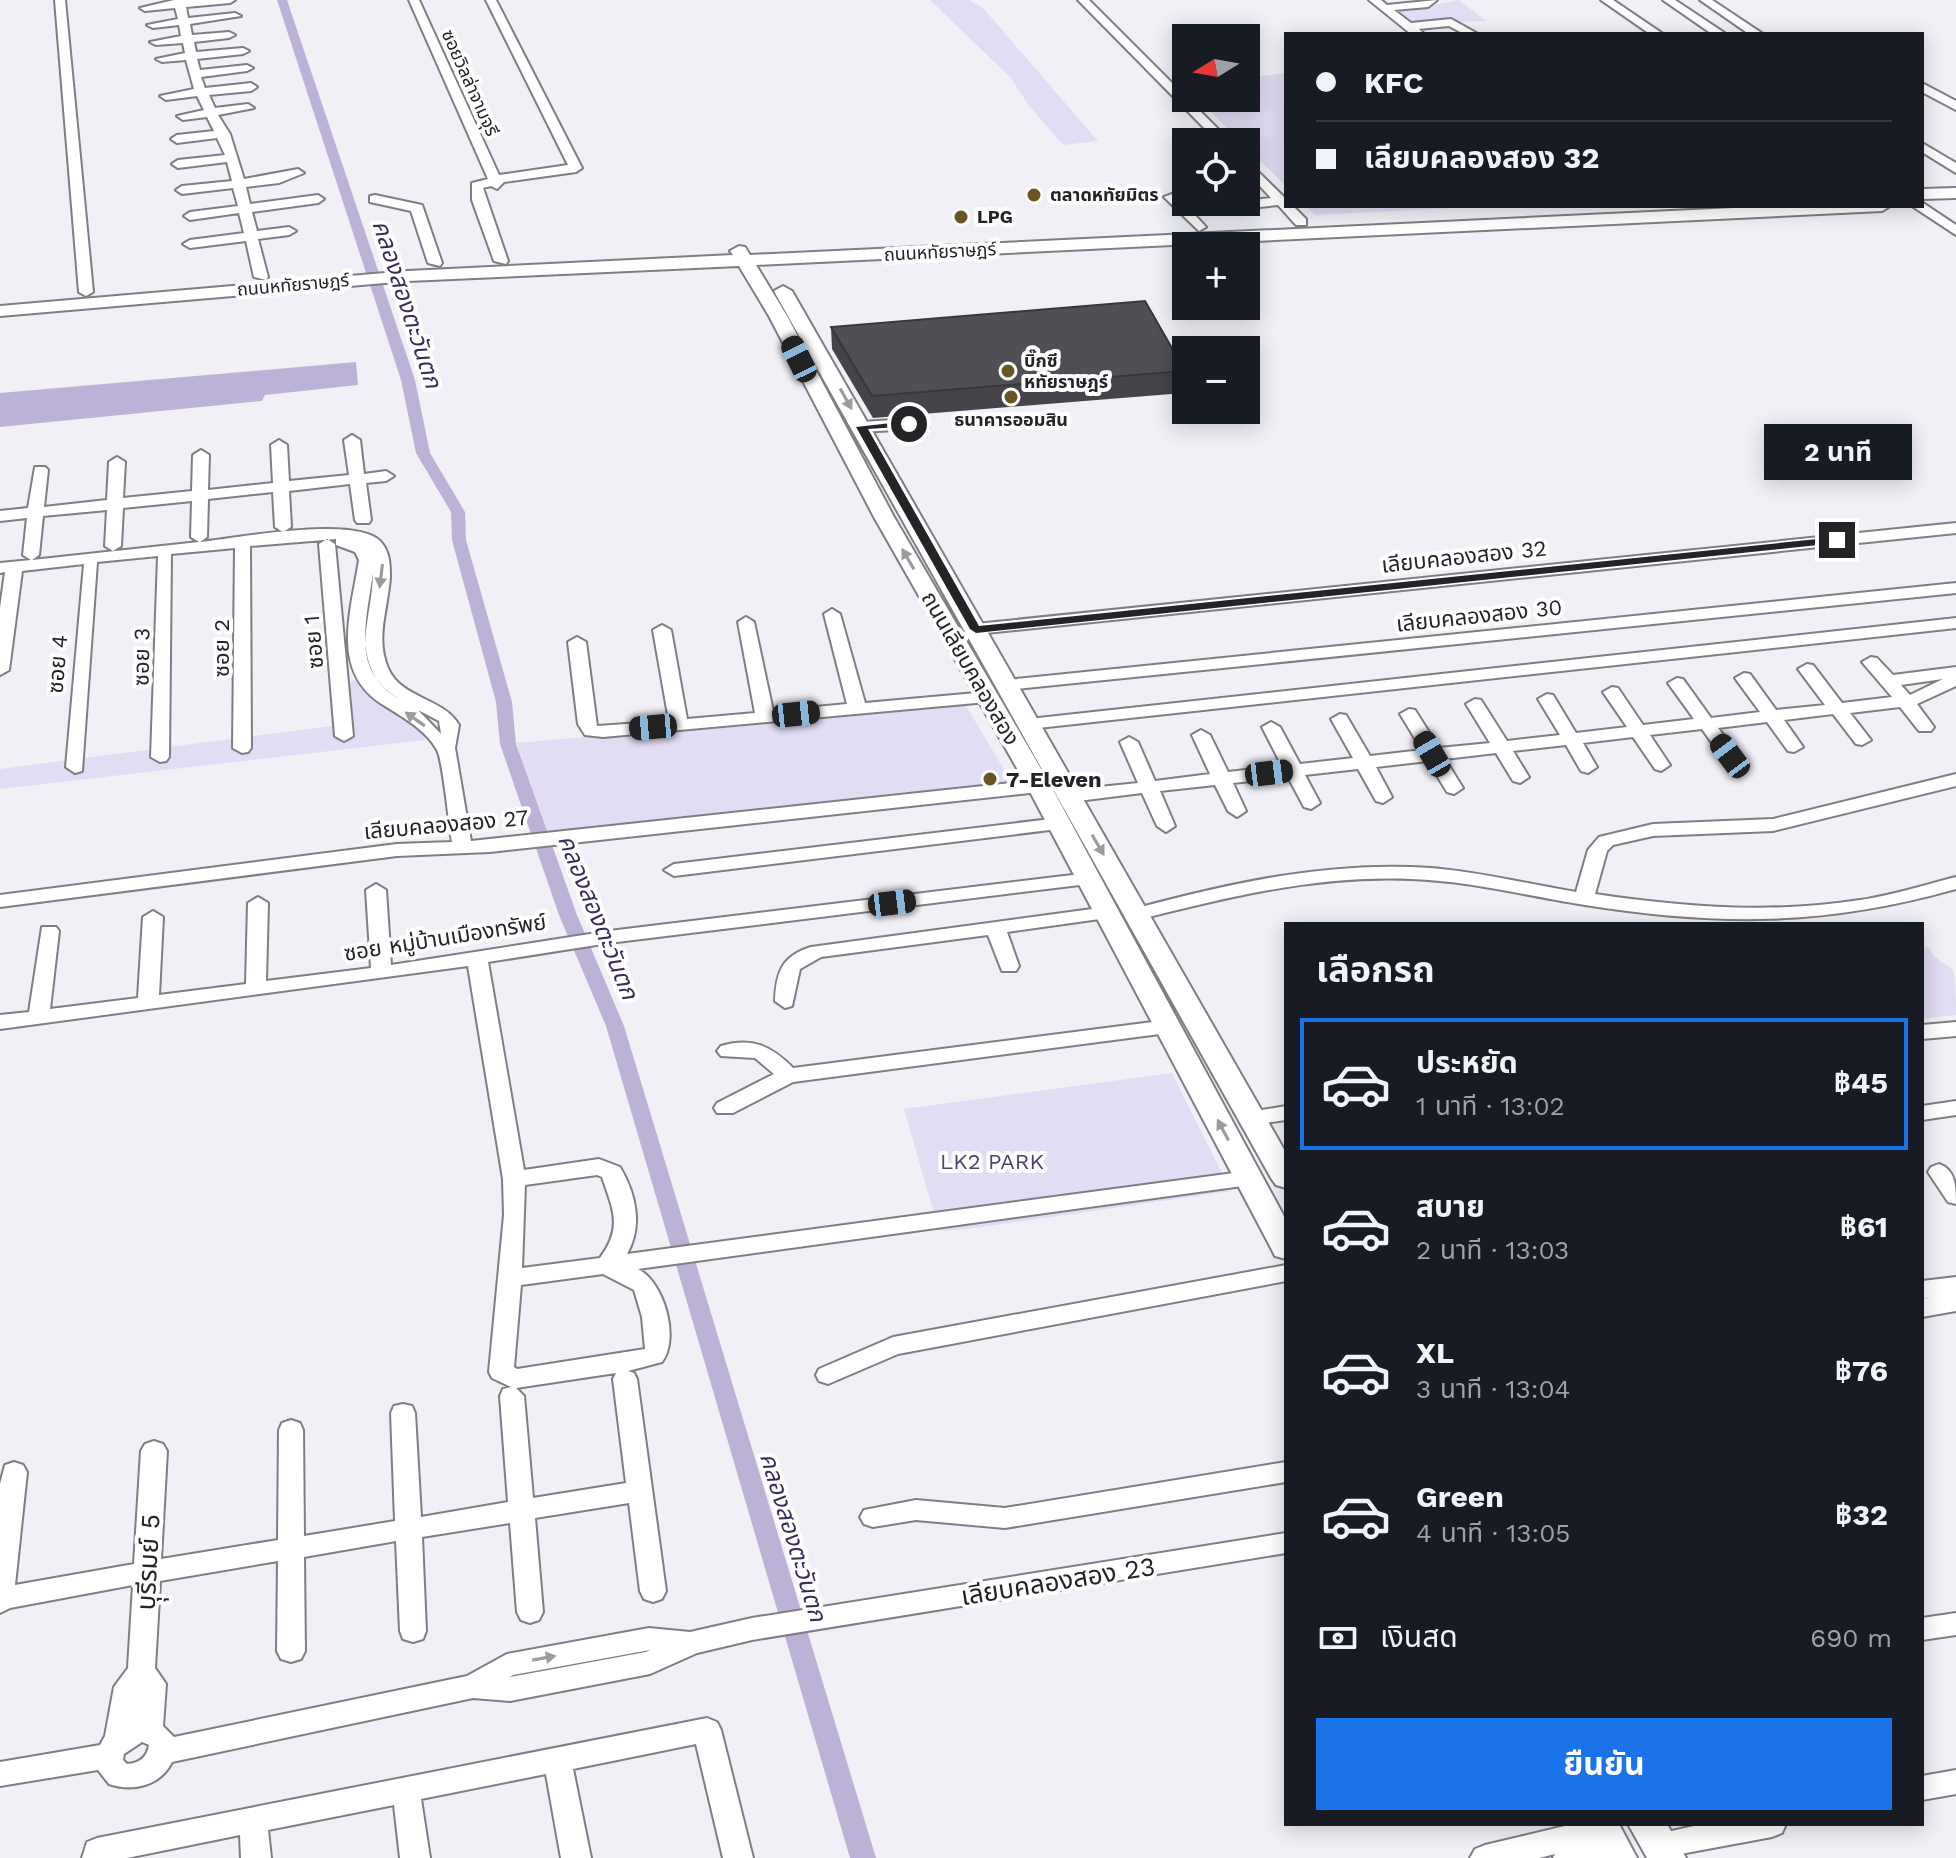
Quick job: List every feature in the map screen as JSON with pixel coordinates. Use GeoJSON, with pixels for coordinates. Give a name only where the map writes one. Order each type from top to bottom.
{"type":"FeatureCollection","features":[{"type":"Feature","properties":{"kind":"main road"},"geometry":{"type":"LineString","coordinates":[[1924,194],[1956,193]]}},
{"type":"Feature","properties":{"kind":"main road"},"geometry":{"type":"LineString","coordinates":[[1924,205],[1956,204]]}},
{"type":"Feature","properties":{"kind":"main road","name":"ถนนหทัยราษฎร์"},"geometry":{"type":"LineString","coordinates":[[406,270],[435,263],[501,261],[784,264],[797,259],[1604,208]]}},
{"type":"Feature","properties":{"kind":"main road","name":"ถนนหทัยราษฎร์"},"geometry":{"type":"LineString","coordinates":[[0,299],[261,277],[406,270],[750,262],[1199,227],[1305,227],[1827,208]]}},
{"type":"Feature","properties":{"kind":"main road","name":"ถนนเลียบคลองสอง"},"geometry":{"type":"LineString","coordinates":[[750,262],[861,427],[976,629],[997,691],[1039,786],[1284,1244]]}},
{"type":"Feature","properties":{"kind":"main road","name":"ถนนเลียบคลองสอง"},"geometry":{"type":"LineString","coordinates":[[750,262],[884,517],[997,691],[1029,724],[1284,1174]]}},
{"type":"Feature","properties":{"kind":"main road","name":"ถนนหทัยราษฎร์"},"geometry":{"type":"LineString","coordinates":[[0,311],[344,274]]}},
{"type":"Feature","properties":{"kind":"main road"},"geometry":{"type":"LineString","coordinates":[[884,517],[911,512]]}},
{"type":"Feature","properties":{"kind":"street"},"geometry":{"type":"LineString","coordinates":[[60,0],[86,292]]}},
{"type":"Feature","properties":{"kind":"street"},"geometry":{"type":"LineString","coordinates":[[145,8],[230,0]]}},
{"type":"Feature","properties":{"kind":"street","name":"ซอยวิลล่าจามจุรี"},"geometry":{"type":"LineString","coordinates":[[414,0],[496,182]]}},
{"type":"Feature","properties":{"kind":"street"},"geometry":{"type":"LineString","coordinates":[[491,0],[577,173],[496,182],[489,187],[478,200],[501,261]]}},
{"type":"Feature","properties":{"kind":"street"},"geometry":{"type":"LineString","coordinates":[[1083,0],[1211,128]]}},
{"type":"Feature","properties":{"kind":"street"},"geometry":{"type":"LineString","coordinates":[[1374,0],[1413,30],[1451,22],[1468,32]]}},
{"type":"Feature","properties":{"kind":"street"},"geometry":{"type":"LineString","coordinates":[[1385,8],[1428,4],[1432,0]]}},
{"type":"Feature","properties":{"kind":"street"},"geometry":{"type":"LineString","coordinates":[[1606,0],[1654,32]]}},
{"type":"Feature","properties":{"kind":"street"},"geometry":{"type":"LineString","coordinates":[[1668,0],[1717,32]]}},
{"type":"Feature","properties":{"kind":"street"},"geometry":{"type":"LineString","coordinates":[[1705,0],[1754,32]]}},
{"type":"Feature","properties":{"kind":"street"},"geometry":{"type":"LineString","coordinates":[[180,3],[194,74],[233,158],[261,277]]}},
{"type":"Feature","properties":{"kind":"street"},"geometry":{"type":"LineString","coordinates":[[153,25],[235,16]]}},
{"type":"Feature","properties":{"kind":"street"},"geometry":{"type":"LineString","coordinates":[[156,42],[229,35]]}},
{"type":"Feature","properties":{"kind":"street"},"geometry":{"type":"LineString","coordinates":[[162,59],[243,51]]}},
{"type":"Feature","properties":{"kind":"street"},"geometry":{"type":"LineString","coordinates":[[194,74],[247,68]]}},
{"type":"Feature","properties":{"kind":"street"},"geometry":{"type":"LineString","coordinates":[[166,96],[251,87]]}},
{"type":"Feature","properties":{"kind":"street"},"geometry":{"type":"LineString","coordinates":[[1924,88],[1956,106]]}},
{"type":"Feature","properties":{"kind":"street"},"geometry":{"type":"LineString","coordinates":[[183,116],[248,108]]}},
{"type":"Feature","properties":{"kind":"street"},"geometry":{"type":"LineString","coordinates":[[177,139],[224,134]]}},
{"type":"Feature","properties":{"kind":"street"},"geometry":{"type":"LineString","coordinates":[[1924,148],[1956,169]]}},
{"type":"Feature","properties":{"kind":"street"},"geometry":{"type":"LineString","coordinates":[[178,164],[233,158]]}},
{"type":"Feature","properties":{"kind":"street"},"geometry":{"type":"LineString","coordinates":[[1924,161],[1956,182]]}},
{"type":"Feature","properties":{"kind":"street"},"geometry":{"type":"LineString","coordinates":[[182,190],[298,173]]}},
{"type":"Feature","properties":{"kind":"street"},"geometry":{"type":"LineString","coordinates":[[1260,179],[1284,204]]}},
{"type":"Feature","properties":{"kind":"street"},"geometry":{"type":"LineString","coordinates":[[1260,185],[1265,184]]}},
{"type":"Feature","properties":{"kind":"street"},"geometry":{"type":"LineString","coordinates":[[190,216],[318,199]]}},
{"type":"Feature","properties":{"kind":"street"},"geometry":{"type":"LineString","coordinates":[[375,199],[417,208],[435,263]]}},
{"type":"Feature","properties":{"kind":"street"},"geometry":{"type":"LineString","coordinates":[[1260,203],[1281,201]]}},
{"type":"Feature","properties":{"kind":"street"},"geometry":{"type":"LineString","coordinates":[[1287,208],[1305,227]]}},
{"type":"Feature","properties":{"kind":"street"},"geometry":{"type":"LineString","coordinates":[[1924,208],[1956,231]]}},
{"type":"Feature","properties":{"kind":"street"},"geometry":{"type":"LineString","coordinates":[[1189,216],[1199,227]]}},
{"type":"Feature","properties":{"kind":"street"},"geometry":{"type":"LineString","coordinates":[[190,244],[289,231]]}},
{"type":"Feature","properties":{"kind":"street"},"geometry":{"type":"LineString","coordinates":[[861,427],[909,424],[921,427],[917,433],[908,436]]}},
{"type":"Feature","properties":{"kind":"street"},"geometry":{"type":"LineString","coordinates":[[352,440],[363,520]]}},
{"type":"Feature","properties":{"kind":"street"},"geometry":{"type":"LineString","coordinates":[[279,445],[283,527]]}},
{"type":"Feature","properties":{"kind":"street"},"geometry":{"type":"LineString","coordinates":[[199,537],[201,455]]}},
{"type":"Feature","properties":{"kind":"street"},"geometry":{"type":"LineString","coordinates":[[113,546],[117,462]]}},
{"type":"Feature","properties":{"kind":"street"},"geometry":{"type":"LineString","coordinates":[[31,555],[40,470]]}},
{"type":"Feature","properties":{"kind":"street"},"geometry":{"type":"LineString","coordinates":[[0,516],[386,476]]}},
{"type":"Feature","properties":{"kind":"street","name":"เลียบคลองสอง 32"},"geometry":{"type":"LineString","coordinates":[[976,629],[1956,528]]}},
{"type":"Feature","properties":{"kind":"street"},"geometry":{"type":"LineString","coordinates":[[7,571],[325,533],[354,535],[375,543],[383,558],[383,577],[360,627]]}},
{"type":"Feature","properties":{"kind":"street"},"geometry":{"type":"LineString","coordinates":[[7,571],[328,540],[361,549],[367,560],[358,666],[367,683],[387,692],[420,720],[432,738],[446,748],[462,847]]}},
{"type":"Feature","properties":{"kind":"street","name":"ซอย 1"},"geometry":{"type":"LineString","coordinates":[[327,544],[344,736]]}},
{"type":"Feature","properties":{"kind":"street","name":"ซอย 2"},"geometry":{"type":"LineString","coordinates":[[242,748],[243,548]]}},
{"type":"Feature","properties":{"kind":"street","name":"ซอย 3"},"geometry":{"type":"LineString","coordinates":[[160,757],[165,557]]}},
{"type":"Feature","properties":{"kind":"street","name":"ซอย 4"},"geometry":{"type":"LineString","coordinates":[[75,767],[91,565]]}},
{"type":"Feature","properties":{"kind":"street"},"geometry":{"type":"LineString","coordinates":[[0,670],[7,571]]}},
{"type":"Feature","properties":{"kind":"street","name":"เลียบคลองสอง 30"},"geometry":{"type":"LineString","coordinates":[[577,642],[587,724],[591,731],[603,732],[1956,588]]}},
{"type":"Feature","properties":{"kind":"street"},"geometry":{"type":"LineString","coordinates":[[832,614],[857,707]]}},
{"type":"Feature","properties":{"kind":"street"},"geometry":{"type":"LineString","coordinates":[[746,622],[765,717]]}},
{"type":"Feature","properties":{"kind":"street"},"geometry":{"type":"LineString","coordinates":[[1029,724],[1956,623]]}},
{"type":"Feature","properties":{"kind":"street"},"geometry":{"type":"LineString","coordinates":[[334,634],[360,627]]}},
{"type":"Feature","properties":{"kind":"street"},"geometry":{"type":"LineString","coordinates":[[662,630],[679,725]]}},
{"type":"Feature","properties":{"kind":"street"},"geometry":{"type":"LineString","coordinates":[[1871,662],[1925,727]]}},
{"type":"Feature","properties":{"kind":"street"},"geometry":{"type":"LineString","coordinates":[[1807,669],[1862,740]]}},
{"type":"Feature","properties":{"kind":"street"},"geometry":{"type":"LineString","coordinates":[[1889,681],[1956,675]]}},
{"type":"Feature","properties":{"kind":"street"},"geometry":{"type":"LineString","coordinates":[[1070,796],[1904,701],[1944,687],[1956,675]]}},
{"type":"Feature","properties":{"kind":"street"},"geometry":{"type":"LineString","coordinates":[[1744,678],[1794,747]]}},
{"type":"Feature","properties":{"kind":"street"},"geometry":{"type":"LineString","coordinates":[[1677,683],[1730,756]]}},
{"type":"Feature","properties":{"kind":"street"},"geometry":{"type":"LineString","coordinates":[[1612,692],[1661,765]]}},
{"type":"Feature","properties":{"kind":"street"},"geometry":{"type":"LineString","coordinates":[[1547,699],[1588,767]]}},
{"type":"Feature","properties":{"kind":"street"},"geometry":{"type":"LineString","coordinates":[[1475,704],[1520,777]]}},
{"type":"Feature","properties":{"kind":"street"},"geometry":{"type":"LineString","coordinates":[[1409,714],[1454,788]]}},
{"type":"Feature","properties":{"kind":"street"},"geometry":{"type":"LineString","coordinates":[[1340,719],[1383,797]]}},
{"type":"Feature","properties":{"kind":"street"},"geometry":{"type":"LineString","coordinates":[[1271,727],[1311,803]]}},
{"type":"Feature","properties":{"kind":"street"},"geometry":{"type":"LineString","coordinates":[[1201,735],[1237,811]]}},
{"type":"Feature","properties":{"kind":"street"},"geometry":{"type":"LineString","coordinates":[[1129,742],[1166,826]]}},
{"type":"Feature","properties":{"kind":"street"},"geometry":{"type":"LineString","coordinates":[[1584,899],[1598,850],[1606,841],[1653,830],[1773,825],[1956,780]]}},
{"type":"Feature","properties":{"kind":"street","name":"เลียบคลองสอง 27"},"geometry":{"type":"LineString","coordinates":[[0,901],[397,850],[462,847],[1039,786]]}},
{"type":"Feature","properties":{"kind":"street"},"geometry":{"type":"LineString","coordinates":[[674,870],[1059,824]]}},
{"type":"Feature","properties":{"kind":"street"},"geometry":{"type":"LineString","coordinates":[[1137,914],[1206,895],[1280,881],[1356,873],[1464,877],[1584,899],[1690,913],[1763,917],[1858,908],[1914,897],[1956,883]]}},
{"type":"Feature","properties":{"kind":"street","name":"ซอย หมู่บ้านเมืองทรัพย์"},"geometry":{"type":"LineString","coordinates":[[0,1022],[381,973],[609,937],[1089,879]]}},
{"type":"Feature","properties":{"kind":"street"},"geometry":{"type":"LineString","coordinates":[[376,890],[381,973]]}},
{"type":"Feature","properties":{"kind":"street"},"geometry":{"type":"LineString","coordinates":[[256,989],[258,903]]}},
{"type":"Feature","properties":{"kind":"street"},"geometry":{"type":"LineString","coordinates":[[785,1001],[786,973],[803,955],[995,926],[1107,913]]}},
{"type":"Feature","properties":{"kind":"street"},"geometry":{"type":"LineString","coordinates":[[148,1003],[153,917]]}},
{"type":"Feature","properties":{"kind":"street"},"geometry":{"type":"LineString","coordinates":[[995,926],[1009,966]]}},
{"type":"Feature","properties":{"kind":"street"},"geometry":{"type":"LineString","coordinates":[[39,1017],[49,931]]}},
{"type":"Feature","properties":{"kind":"street"},"geometry":{"type":"LineString","coordinates":[[477,957],[514,1179],[510,1278],[501,1366],[506,1376],[515,1379],[647,1358],[658,1348],[656,1325],[645,1286],[614,1265]]}},
{"type":"Feature","properties":{"kind":"street"},"geometry":{"type":"LineString","coordinates":[[725,1108],[788,1076],[1168,1027]]}},
{"type":"Feature","properties":{"kind":"street"},"geometry":{"type":"LineString","coordinates":[[1924,1032],[1956,1029]]}},
{"type":"Feature","properties":{"kind":"street"},"geometry":{"type":"LineString","coordinates":[[728,1051],[758,1051],[767,1055],[788,1076]]}},
{"type":"Feature","properties":{"kind":"street"},"geometry":{"type":"LineString","coordinates":[[1924,1113],[1956,1108]]}},
{"type":"Feature","properties":{"kind":"street"},"geometry":{"type":"LineString","coordinates":[[1252,1118],[1284,1113]]}},
{"type":"Feature","properties":{"kind":"street"},"geometry":{"type":"LineString","coordinates":[[514,1179],[599,1167],[612,1172],[628,1233],[614,1265]]}},
{"type":"Feature","properties":{"kind":"street"},"geometry":{"type":"LineString","coordinates":[[1939,1172],[1956,1196]]}},
{"type":"Feature","properties":{"kind":"street"},"geometry":{"type":"LineString","coordinates":[[510,1278],[1249,1179]]}},
{"type":"Feature","properties":{"kind":"street"},"geometry":{"type":"LineString","coordinates":[[828,1375],[893,1346],[1284,1273]]}},
{"type":"Feature","properties":{"kind":"street"},"geometry":{"type":"LineString","coordinates":[[1924,1290],[1956,1286]]}},
{"type":"Feature","properties":{"kind":"street"},"geometry":{"type":"LineString","coordinates":[[1924,1308],[1956,1302]]}},
{"type":"Feature","properties":{"kind":"street"},"geometry":{"type":"LineString","coordinates":[[625,1379],[653,1591]]}},
{"type":"Feature","properties":{"kind":"street"},"geometry":{"type":"LineString","coordinates":[[512,1396],[530,1612]]}},
{"type":"Feature","properties":{"kind":"street"},"geometry":{"type":"LineString","coordinates":[[403,1413],[413,1631]]}},
{"type":"Feature","properties":{"kind":"street"},"geometry":{"type":"LineString","coordinates":[[291,1430],[291,1651]]}},
{"type":"Feature","properties":{"kind":"street","name":"บุุรีรมย์ 5"},"geometry":{"type":"LineString","coordinates":[[113,1749],[128,1687],[141,1672],[154,1451]]}},
{"type":"Feature","properties":{"kind":"street"},"geometry":{"type":"LineString","coordinates":[[14,1472],[0,1600],[147,1572],[640,1491]]}},
{"type":"Feature","properties":{"kind":"street"},"geometry":{"type":"LineString","coordinates":[[873,1517],[916,1510],[1005,1518],[1284,1472]]}},
{"type":"Feature","properties":{"kind":"street","name":"เลียบคลองสอง 23"},"geometry":{"type":"LineString","coordinates":[[156,1742],[473,1686],[510,1689],[650,1663],[692,1643],[752,1629],[1284,1543]]}},
{"type":"Feature","properties":{"kind":"street"},"geometry":{"type":"LineString","coordinates":[[1924,1629],[1956,1624]]}},
{"type":"Feature","properties":{"kind":"street","name":"บุุรีรมย์ 5"},"geometry":{"type":"LineString","coordinates":[[141,1672],[152,1684],[156,1742]]}},
{"type":"Feature","properties":{"kind":"street"},"geometry":{"type":"LineString","coordinates":[[97,1858],[97,1851],[707,1730],[738,1858]]}},
{"type":"Feature","properties":{"kind":"street"},"geometry":{"type":"LineString","coordinates":[[0,1774],[113,1749],[130,1733],[156,1742],[154,1767],[136,1776],[119,1775],[113,1770],[113,1749]]}},
{"type":"Feature","properties":{"kind":"street"},"geometry":{"type":"LineString","coordinates":[[557,1760],[576,1858]]}},
{"type":"Feature","properties":{"kind":"street"},"geometry":{"type":"LineString","coordinates":[[1924,1788],[1956,1782]]}},
{"type":"Feature","properties":{"kind":"street"},"geometry":{"type":"LineString","coordinates":[[406,1790],[415,1858]]}},
{"type":"Feature","properties":{"kind":"street"},"geometry":{"type":"LineString","coordinates":[[253,1820],[256,1858]]}},
{"type":"Feature","properties":{"kind":"street"},"geometry":{"type":"LineString","coordinates":[[1658,1836],[1753,1826]]}},
{"type":"Feature","properties":{"kind":"street"},"geometry":{"type":"LineString","coordinates":[[1485,1858],[1608,1840]]}},
{"type":"Feature","properties":{"kind":"street"},"geometry":{"type":"LineString","coordinates":[[1568,1858],[1608,1840]]}},
{"type":"Feature","properties":{"kind":"green space"},"geometry":{"type":"Polygon","coordinates":[[[930,0],[969,0],[983,8],[1098,141],[1063,145],[1029,106],[1011,78],[930,0]]]}},
{"type":"Feature","properties":{"kind":"green space"},"geometry":{"type":"Polygon","coordinates":[[[1459,0],[1486,21],[1413,23],[1396,12],[1459,0]]]}},
{"type":"Feature","properties":{"kind":"green space"},"geometry":{"type":"Polygon","coordinates":[[[1284,73],[1284,184],[1260,161],[1260,128],[1227,128],[1211,112],[1260,112],[1260,76],[1284,73]]]}},
{"type":"Feature","properties":{"kind":"green space"},"geometry":{"type":"Polygon","coordinates":[[[1308,208],[1452,208],[1315,215],[1308,208]]]}},
{"type":"Feature","properties":{"kind":"green space"},"geometry":{"type":"Polygon","coordinates":[[[356,678],[417,722],[425,740],[0,789],[0,769],[332,726],[342,719],[347,685],[356,678]]]}},
{"type":"Feature","properties":{"kind":"green space"},"geometry":{"type":"Polygon","coordinates":[[[965,704],[1012,783],[542,842],[517,743],[965,704]]]}},
{"type":"Feature","properties":{"kind":"green space"},"geometry":{"type":"Polygon","coordinates":[[[1928,947],[1952,969],[1956,1015],[1924,1019],[1924,948],[1928,947]]]}},
{"type":"Feature","properties":{"kind":"green space","name":"LK2 PARK"},"geometry":{"type":"Polygon","coordinates":[[[1172,1073],[1231,1191],[939,1231],[904,1109],[1172,1073]]]}},
{"type":"Feature","properties":{"kind":"shaded area"},"geometry":{"type":"Polygon","coordinates":[[[356,362],[358,385],[265,395],[262,401],[0,427],[0,393],[356,362]]]}},
{"type":"Feature","properties":{"kind":"building","name":"บิ๊กซี หทัยราษฎร์"},"geometry":{"type":"Polygon","coordinates":[[[1145,301],[1172,348],[1172,372],[872,396],[831,327],[1145,301]]]}},
{"type":"Feature","properties":{"kind":"waterway","name":"คลองสองตะวันตก"},"geometry":{"type":"LineString","coordinates":[[282,0],[408,380],[423,453],[458,512],[459,540],[504,702],[508,744],[568,915],[615,1026],[863,1858]]}},
{"type":"Feature","properties":{"kind":"place","name":"ตลาดหทัยมิตร"},"geometry":{"type":"Point","coordinates":[1034,195]}},
{"type":"Feature","properties":{"kind":"place","name":"LPG"},"geometry":{"type":"Point","coordinates":[961,217]}},
{"type":"Feature","properties":{"kind":"place","name":"บิ๊กซี หทัยราษฎร์"},"geometry":{"type":"Point","coordinates":[1008,371]}},
{"type":"Feature","properties":{"kind":"place","name":"ธนาคารออมสิน"},"geometry":{"type":"Point","coordinates":[1011,397]}},
{"type":"Feature","properties":{"kind":"place","name":"7-Eleven"},"geometry":{"type":"Point","coordinates":[990,779]}},
{"type":"Feature","properties":{"kind":"route"},"geometry":{"type":"LineString","coordinates":[[909,424],[861,427],[976,629],[1837,540]]}}]}
